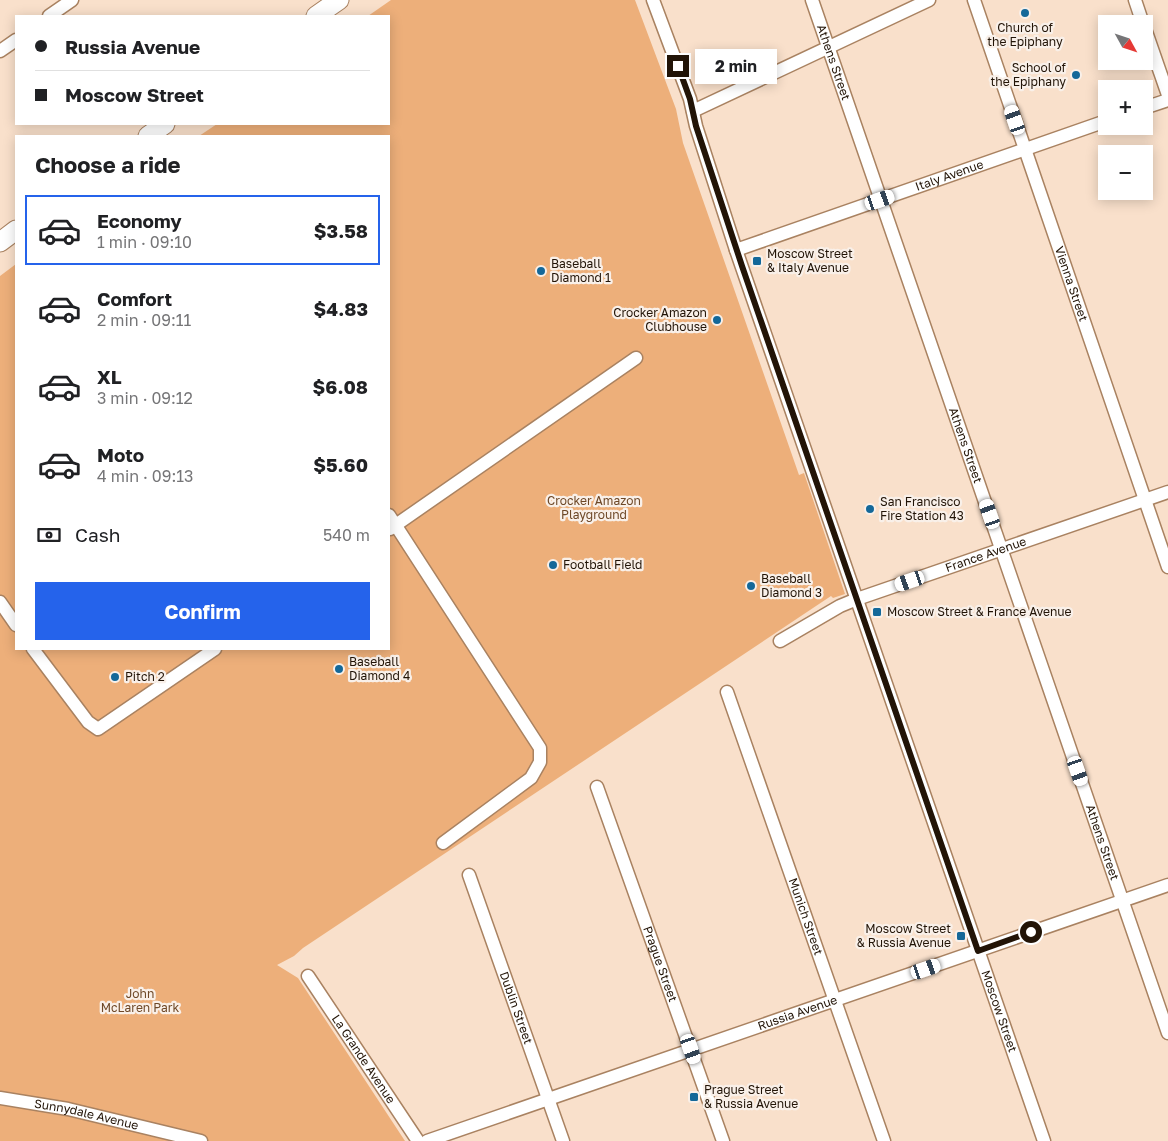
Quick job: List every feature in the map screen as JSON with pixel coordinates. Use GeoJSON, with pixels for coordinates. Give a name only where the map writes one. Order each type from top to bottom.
{"type":"FeatureCollection","features":[{"type":"Feature","properties":{"kind":"main road"},"geometry":{"type":"LineString","coordinates":[[317,15],[339,0]]}},
{"type":"Feature","properties":{"kind":"main road"},"geometry":{"type":"LineString","coordinates":[[150,135],[164,125]]}},
{"type":"Feature","properties":{"kind":"main road"},"geometry":{"type":"LineString","coordinates":[[0,242],[15,231]]}},
{"type":"Feature","properties":{"kind":"street"},"geometry":{"type":"LineString","coordinates":[[50,15],[72,0]]}},
{"type":"Feature","properties":{"kind":"street","name":"Moscow Street"},"geometry":{"type":"LineString","coordinates":[[653,0],[690,99],[696,126],[736,250],[1044,1141]]}},
{"type":"Feature","properties":{"kind":"street","name":"Athens Street"},"geometry":{"type":"LineString","coordinates":[[812,0],[1168,1033]]}},
{"type":"Feature","properties":{"kind":"street"},"geometry":{"type":"LineString","coordinates":[[693,111],[929,0]]}},
{"type":"Feature","properties":{"kind":"street","name":"Vienna Street"},"geometry":{"type":"LineString","coordinates":[[974,0],[1168,567]]}},
{"type":"Feature","properties":{"kind":"street"},"geometry":{"type":"LineString","coordinates":[[1135,0],[1140,15]]}},
{"type":"Feature","properties":{"kind":"street"},"geometry":{"type":"LineString","coordinates":[[0,51],[15,41]]}},
{"type":"Feature","properties":{"kind":"street"},"geometry":{"type":"LineString","coordinates":[[1153,53],[1168,96]]}},
{"type":"Feature","properties":{"kind":"street"},"geometry":{"type":"LineString","coordinates":[[1153,105],[1168,100]]}},
{"type":"Feature","properties":{"kind":"street","name":"Italy Avenue"},"geometry":{"type":"LineString","coordinates":[[736,250],[1098,124]]}},
{"type":"Feature","properties":{"kind":"street"},"geometry":{"type":"LineString","coordinates":[[443,843],[532,778],[540,762],[540,748],[391,524],[636,358]]}},
{"type":"Feature","properties":{"kind":"street","name":"France Avenue"},"geometry":{"type":"LineString","coordinates":[[780,641],[840,606],[857,599],[1168,492]]}},
{"type":"Feature","properties":{"kind":"street"},"geometry":{"type":"LineString","coordinates":[[0,602],[15,624]]}},
{"type":"Feature","properties":{"kind":"street"},"geometry":{"type":"LineString","coordinates":[[34,650],[88,722],[98,728],[214,650]]}},
{"type":"Feature","properties":{"kind":"street","name":"Munich Street"},"geometry":{"type":"LineString","coordinates":[[727,692],[884,1141]]}},
{"type":"Feature","properties":{"kind":"street","name":"Prague Street"},"geometry":{"type":"LineString","coordinates":[[597,787],[723,1141]]}},
{"type":"Feature","properties":{"kind":"street","name":"Dublin Street"},"geometry":{"type":"LineString","coordinates":[[469,875],[563,1141]]}},
{"type":"Feature","properties":{"kind":"street","name":"Russia Avenue"},"geometry":{"type":"LineString","coordinates":[[427,1141],[1168,885]]}},
{"type":"Feature","properties":{"kind":"street","name":"La Grande Avenue"},"geometry":{"type":"LineString","coordinates":[[308,976],[418,1141]]}},
{"type":"Feature","properties":{"kind":"street","name":"Sunnydale Avenue"},"geometry":{"type":"LineString","coordinates":[[0,1098],[68,1109],[200,1141]]}},
{"type":"Feature","properties":{"kind":"green space","name":"Crocker Amazon Playground"},"geometry":{"type":"Polygon","coordinates":[[[391,0],[635,0],[676,109],[683,143],[799,475],[804,473],[845,594],[833,598],[831,596],[303,948],[294,956],[277,965],[298,978],[405,1141],[0,1141],[0,276],[15,265],[15,650],[390,650],[390,135],[200,135],[216,125],[390,125],[390,15],[369,15],[391,0]]]}},
{"type":"Feature","properties":{"kind":"place","name":"Church of the Epiphany"},"geometry":{"type":"Point","coordinates":[1025,13]}},
{"type":"Feature","properties":{"kind":"place","name":"School of the Epiphany"},"geometry":{"type":"Point","coordinates":[1076,75]}},
{"type":"Feature","properties":{"kind":"place","name":"Moscow Street & Italy Avenue"},"geometry":{"type":"Point","coordinates":[757,261]}},
{"type":"Feature","properties":{"kind":"place","name":"Baseball Diamond 1"},"geometry":{"type":"Point","coordinates":[541,271]}},
{"type":"Feature","properties":{"kind":"place","name":"Crocker Amazon Clubhouse"},"geometry":{"type":"Point","coordinates":[717,320]}},
{"type":"Feature","properties":{"kind":"place","name":"San Francisco Fire Station 43"},"geometry":{"type":"Point","coordinates":[870,509]}},
{"type":"Feature","properties":{"kind":"place","name":"Football Field"},"geometry":{"type":"Point","coordinates":[553,565]}},
{"type":"Feature","properties":{"kind":"place","name":"Baseball Diamond 3"},"geometry":{"type":"Point","coordinates":[751,586]}},
{"type":"Feature","properties":{"kind":"place","name":"Moscow Street & France Avenue"},"geometry":{"type":"Point","coordinates":[877,612]}},
{"type":"Feature","properties":{"kind":"place","name":"Baseball Diamond 4"},"geometry":{"type":"Point","coordinates":[339,669]}},
{"type":"Feature","properties":{"kind":"place","name":"Pitch 2"},"geometry":{"type":"Point","coordinates":[115,677]}},
{"type":"Feature","properties":{"kind":"place","name":"Moscow Street & Russia Avenue"},"geometry":{"type":"Point","coordinates":[961,936]}},
{"type":"Feature","properties":{"kind":"place","name":"Prague Street & Russia Avenue"},"geometry":{"type":"Point","coordinates":[694,1097]}},
{"type":"Feature","properties":{"kind":"route"},"geometry":{"type":"LineString","coordinates":[[678,66],[742,266],[978,951],[1031,932]]}},
{"type":"Feature","properties":{"kind":"park label","name":"John McLaren Park"},"geometry":{"type":"Point","coordinates":[140,1001]}}]}
